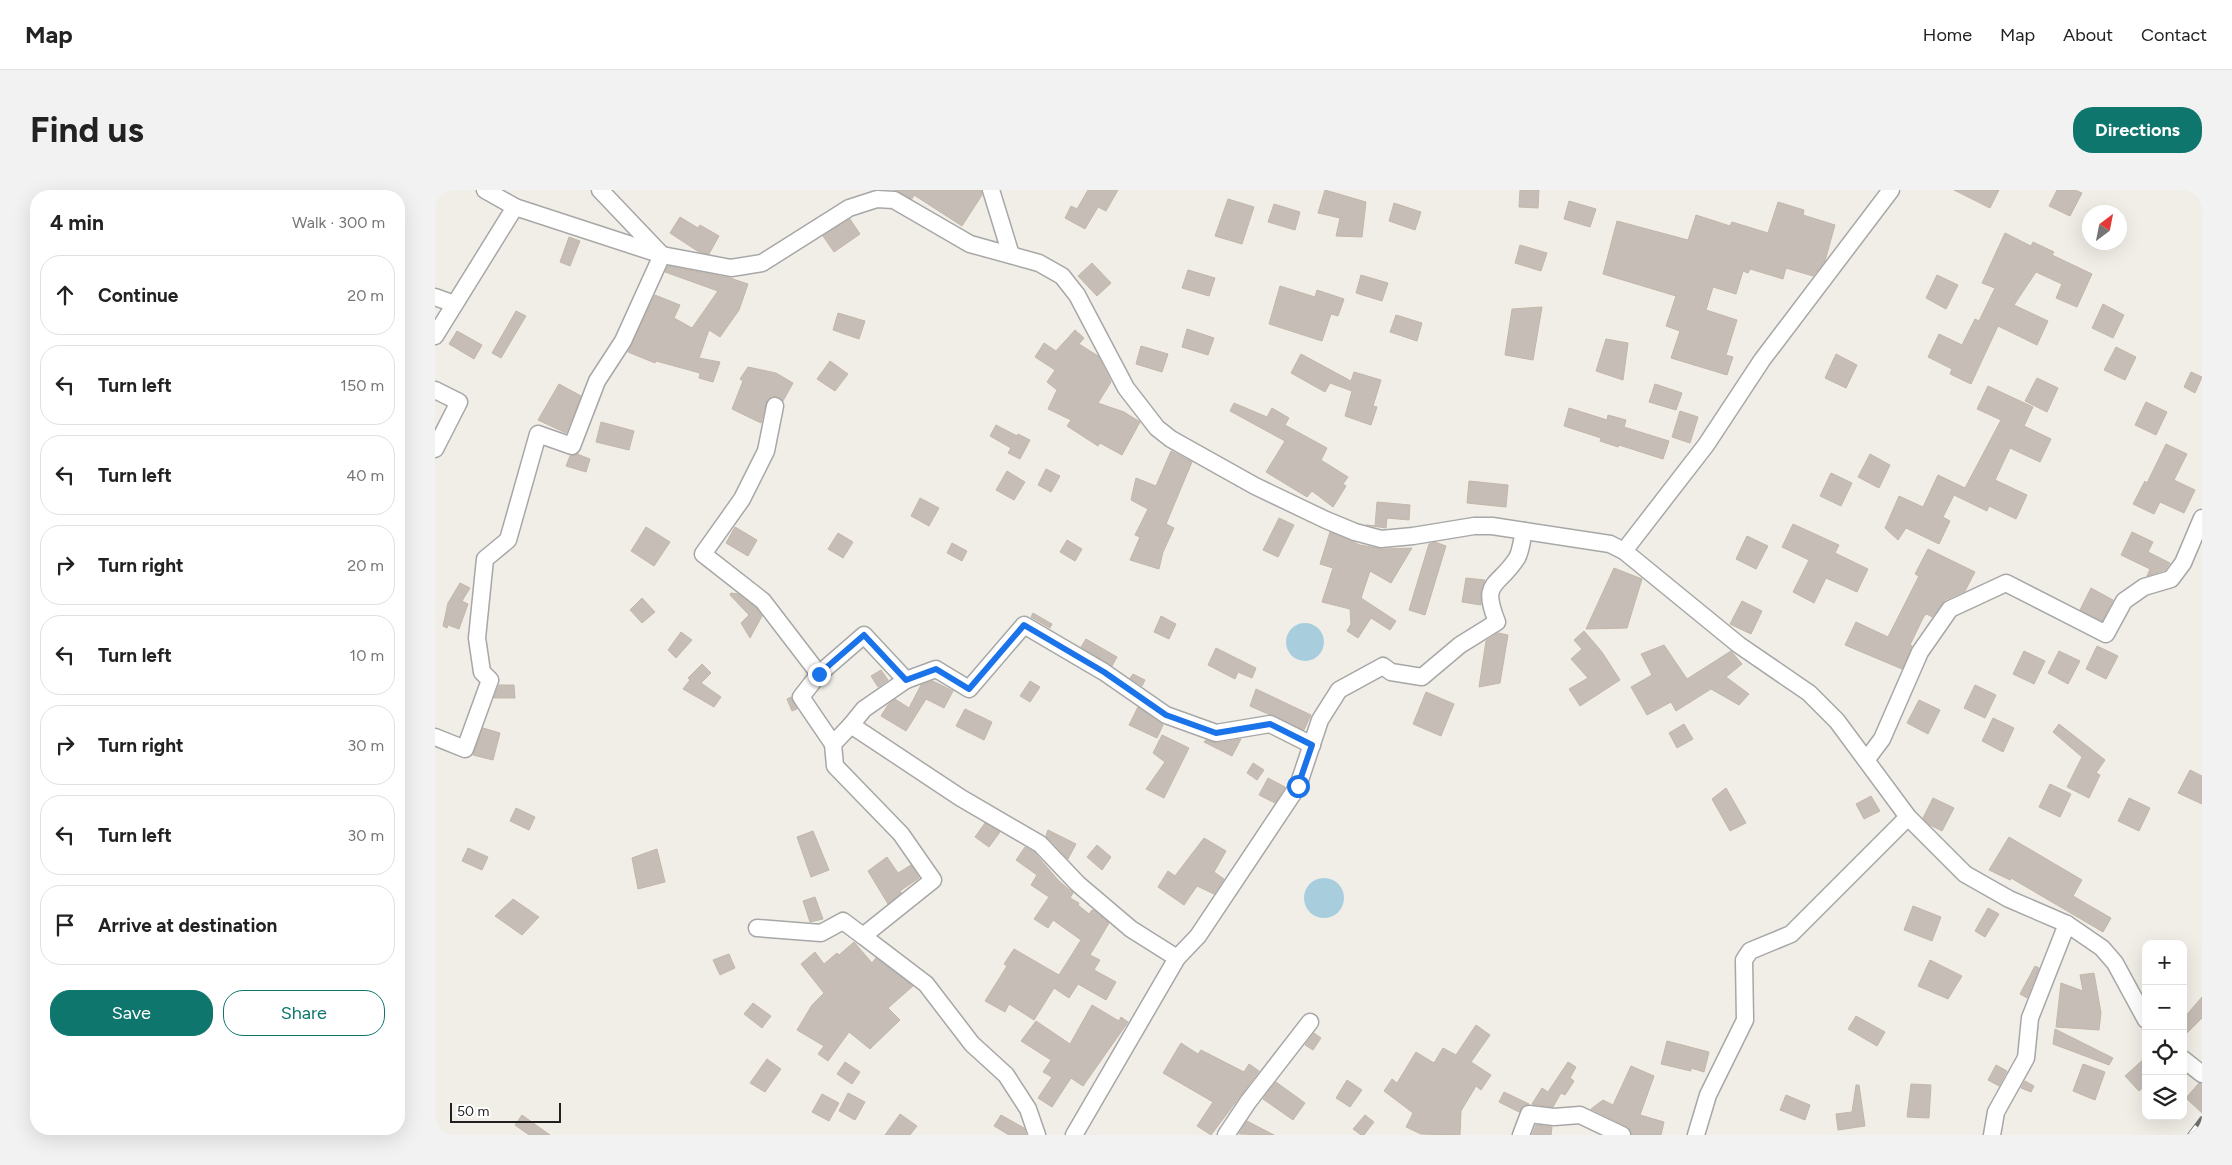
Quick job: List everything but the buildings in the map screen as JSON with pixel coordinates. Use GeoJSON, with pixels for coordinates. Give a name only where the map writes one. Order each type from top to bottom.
{"type":"FeatureCollection","features":[{"type":"Feature","properties":{"kind":"street"},"geometry":{"type":"LineString","coordinates":[[485,190],[515,207],[662,255],[713,266],[746,268],[762,263],[849,208],[877,199],[894,200],[970,244],[1039,263],[1061,276],[1077,295],[1126,388],[1157,428],[1255,486],[1355,532],[1381,538],[1413,536],[1474,526],[1492,526],[1610,544],[1624,550],[1739,645],[1809,694],[1837,720],[1867,758],[1908,817],[1965,874],[2009,899],[2067,924],[2101,948],[2115,963],[2142,1013]]}},
{"type":"Feature","properties":{"kind":"street"},"geometry":{"type":"LineString","coordinates":[[600,190],[662,255]]}},
{"type":"Feature","properties":{"kind":"street"},"geometry":{"type":"LineString","coordinates":[[991,190],[1011,255]]}},
{"type":"Feature","properties":{"kind":"street"},"geometry":{"type":"LineString","coordinates":[[1624,550],[1706,445],[1762,360],[1891,190]]}},
{"type":"Feature","properties":{"kind":"street"},"geometry":{"type":"LineString","coordinates":[[435,336],[515,207]]}},
{"type":"Feature","properties":{"kind":"street"},"geometry":{"type":"LineString","coordinates":[[435,737],[465,749],[490,680],[482,672],[477,638],[485,558],[508,540],[538,434],[573,446],[597,381],[623,341],[662,255]]}},
{"type":"Feature","properties":{"kind":"street"},"geometry":{"type":"LineString","coordinates":[[435,297],[454,304]]}},
{"type":"Feature","properties":{"kind":"street"},"geometry":{"type":"LineString","coordinates":[[435,390],[459,402],[435,449]]}},
{"type":"Feature","properties":{"kind":"street"},"geometry":{"type":"LineString","coordinates":[[775,406],[767,451],[742,499],[703,554],[763,601],[819,674]]}},
{"type":"Feature","properties":{"kind":"street"},"geometry":{"type":"LineString","coordinates":[[1867,758],[1882,738],[1920,652],[1950,609],[2006,583],[2106,634],[2124,601],[2144,587],[2171,578],[2183,564],[2202,518]]}},
{"type":"Feature","properties":{"kind":"street"},"geometry":{"type":"LineString","coordinates":[[1074,1135],[1177,958],[1198,936],[1298,786],[1320,720],[1339,690],[1383,666],[1391,672],[1422,677],[1460,645],[1497,622],[1489,602],[1491,587],[1517,557],[1524,531]]}},
{"type":"Feature","properties":{"kind":"street"},"geometry":{"type":"LineString","coordinates":[[833,744],[864,709],[906,680],[936,669],[969,689],[1024,625],[1104,672],[1166,715],[1216,733],[1270,724],[1312,745]]}},
{"type":"Feature","properties":{"kind":"street"},"geometry":{"type":"LineString","coordinates":[[863,936],[933,880],[901,834],[835,766],[833,744],[801,697],[819,674],[864,635],[906,680]]}},
{"type":"Feature","properties":{"kind":"street"},"geometry":{"type":"LineString","coordinates":[[851,725],[961,798],[1040,844],[1078,884],[1131,928],[1177,958]]}},
{"type":"Feature","properties":{"kind":"street"},"geometry":{"type":"LineString","coordinates":[[1695,1135],[1708,1095],[1745,1020],[1744,960],[1750,951],[1791,934],[1908,817]]}},
{"type":"Feature","properties":{"kind":"street"},"geometry":{"type":"LineString","coordinates":[[757,928],[821,933],[843,921],[926,984],[972,1044],[1006,1075],[1028,1109],[1037,1135]]}},
{"type":"Feature","properties":{"kind":"street"},"geometry":{"type":"LineString","coordinates":[[1992,1135],[1996,1112],[2026,1058],[2031,1018],[2067,924]]}},
{"type":"Feature","properties":{"kind":"street"},"geometry":{"type":"LineString","coordinates":[[1226,1135],[1248,1102],[1310,1022]]}},
{"type":"Feature","properties":{"kind":"street"},"geometry":{"type":"LineString","coordinates":[[2187,1062],[2202,1074]]}},
{"type":"Feature","properties":{"kind":"street"},"geometry":{"type":"LineString","coordinates":[[1521,1135],[1529,1114],[1554,1117],[1580,1115],[1623,1135]]}},
{"type":"Feature","properties":{"kind":"water"},"geometry":{"type":"Polygon","coordinates":[[[1305,623],[1318,629],[1324,642],[1318,655],[1305,661],[1292,655],[1286,642],[1292,629],[1305,623]]]}},
{"type":"Feature","properties":{"kind":"water"},"geometry":{"type":"Polygon","coordinates":[[[1324,878],[1338,884],[1344,898],[1338,912],[1324,918],[1310,912],[1304,898],[1310,884],[1324,878]]]}},
{"type":"Feature","properties":{"kind":"railway"},"geometry":{"type":"LineString","coordinates":[[2190,1135],[2202,1119]]}},
{"type":"Feature","properties":{"kind":"route"},"geometry":{"type":"LineString","coordinates":[[819,674],[864,635],[906,680],[936,669],[969,689],[1024,625],[1104,672],[1166,715],[1216,733],[1270,724],[1312,745],[1298,786]]}}]}
